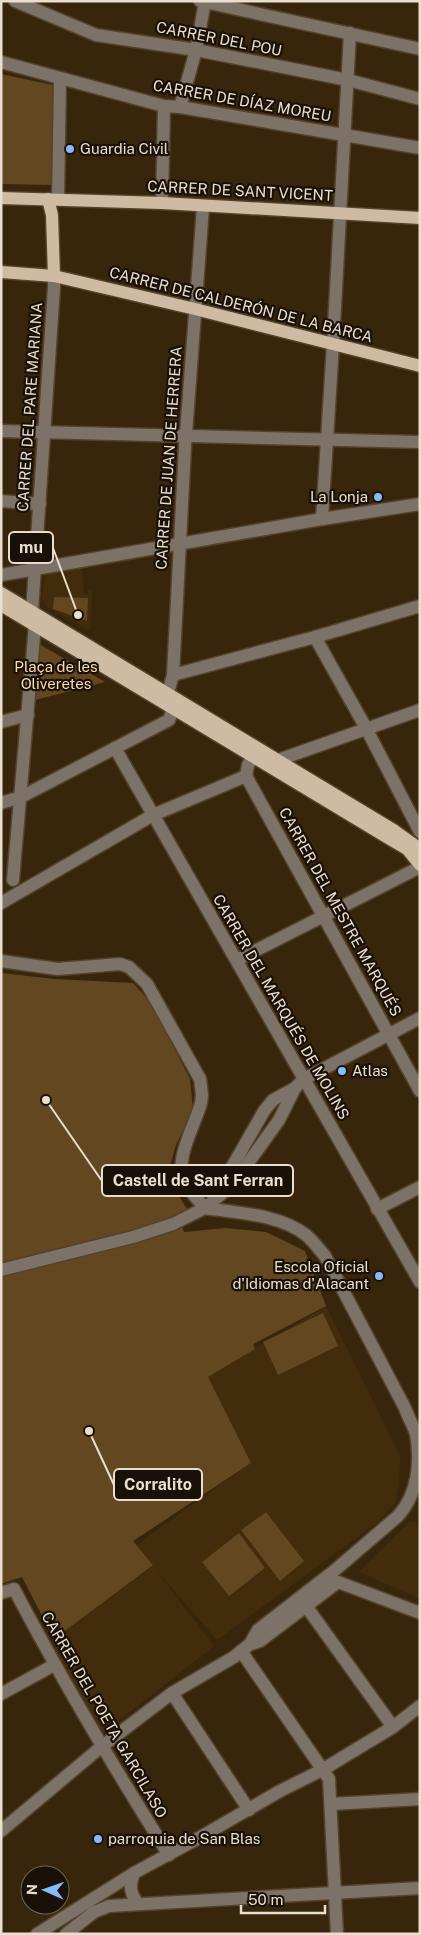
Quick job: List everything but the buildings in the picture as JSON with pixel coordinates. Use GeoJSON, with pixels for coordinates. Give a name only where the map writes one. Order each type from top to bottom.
{"type":"FeatureCollection","features":[{"type":"Feature","properties":{"kind":"main road","name":"CARRER DE SANT VICENT"},"geometry":{"type":"LineString","coordinates":[[1,198],[341,212],[420,218]]}},
{"type":"Feature","properties":{"kind":"main road"},"geometry":{"type":"LineString","coordinates":[[53,199],[54,276]]}},
{"type":"Feature","properties":{"kind":"main road","name":"CARRER DE CALDERÓN DE LA BARCA"},"geometry":{"type":"LineString","coordinates":[[1,272],[54,276],[420,366]]}},
{"type":"Feature","properties":{"kind":"main road"},"geometry":{"type":"LineString","coordinates":[[1,593],[33,618],[173,709],[406,850],[420,866]]}},
{"type":"Feature","properties":{"kind":"main road"},"geometry":{"type":"LineString","coordinates":[[1,605],[33,618],[168,693],[396,832],[420,849]]}},
{"type":"Feature","properties":{"kind":"street","name":"CARRER DEL POU"},"geometry":{"type":"LineString","coordinates":[[15,1],[40,6],[96,36],[196,50],[348,80],[420,99]]}},
{"type":"Feature","properties":{"kind":"street"},"geometry":{"type":"LineString","coordinates":[[180,107],[196,50],[203,2],[420,49]]}},
{"type":"Feature","properties":{"kind":"street"},"geometry":{"type":"LineString","coordinates":[[322,519],[350,33]]}},
{"type":"Feature","properties":{"kind":"street","name":"CARRER DE DÍAZ MOREU"},"geometry":{"type":"LineString","coordinates":[[1,62],[164,106],[180,107],[420,148]]}},
{"type":"Feature","properties":{"kind":"street"},"geometry":{"type":"LineString","coordinates":[[53,199],[60,79]]}},
{"type":"Feature","properties":{"kind":"street"},"geometry":{"type":"LineString","coordinates":[[162,204],[164,106]]}},
{"type":"Feature","properties":{"kind":"street","name":"CARRER DE JUAN DE HERRERA"},"geometry":{"type":"LineString","coordinates":[[168,693],[173,675],[179,544],[194,309],[203,207]]}},
{"type":"Feature","properties":{"kind":"street","name":"CARRER DEL PARE MARIANA"},"geometry":{"type":"LineString","coordinates":[[33,618],[54,276]]}},
{"type":"Feature","properties":{"kind":"street"},"geometry":{"type":"LineString","coordinates":[[1,432],[420,442]]}},
{"type":"Feature","properties":{"kind":"street"},"geometry":{"type":"LineString","coordinates":[[1,501],[40,504]]}},
{"type":"Feature","properties":{"kind":"street"},"geometry":{"type":"LineString","coordinates":[[1,574],[35,570],[322,519],[420,504]]}},
{"type":"Feature","properties":{"kind":"street"},"geometry":{"type":"LineString","coordinates":[[173,675],[315,637],[420,606]]}},
{"type":"Feature","properties":{"kind":"street"},"geometry":{"type":"LineString","coordinates":[[14,880],[28,715],[33,618]]}},
{"type":"Feature","properties":{"kind":"street"},"geometry":{"type":"LineString","coordinates":[[315,637],[366,728],[420,832]]}},
{"type":"Feature","properties":{"kind":"street"},"geometry":{"type":"LineString","coordinates":[[1,803],[21,796],[168,720],[173,709],[168,693]]}},
{"type":"Feature","properties":{"kind":"street"},"geometry":{"type":"LineString","coordinates":[[1,903],[153,814],[246,776],[248,765],[253,756],[278,760],[420,710]]}},
{"type":"Feature","properties":{"kind":"street"},"geometry":{"type":"LineString","coordinates":[[1,722],[28,715]]}},
{"type":"Feature","properties":{"kind":"street","name":"CARRER DEL MARQUÉS DE MOLINS"},"geometry":{"type":"LineString","coordinates":[[115,748],[236,960],[300,1084],[378,1209],[420,1282]]}},
{"type":"Feature","properties":{"kind":"street","name":"CARRER DEL MESTRE MARQUÉS"},"geometry":{"type":"LineString","coordinates":[[246,776],[390,1034],[420,1092]]}},
{"type":"Feature","properties":{"kind":"street"},"geometry":{"type":"LineString","coordinates":[[236,960],[420,866]]}},
{"type":"Feature","properties":{"kind":"street"},"geometry":{"type":"LineString","coordinates":[[1,961],[58,969],[120,964],[129,967],[147,984],[200,1079],[201,1104],[182,1157],[181,1166],[185,1182],[205,1208],[274,1220],[297,1230],[314,1243],[325,1256],[405,1408],[416,1434],[419,1446],[418,1476],[415,1489],[404,1510],[334,1571],[258,1630],[245,1648]]}},
{"type":"Feature","properties":{"kind":"street"},"geometry":{"type":"LineString","coordinates":[[1,1270],[173,1224],[205,1208],[218,1197],[224,1181],[273,1100],[420,1018]]}},
{"type":"Feature","properties":{"kind":"street"},"geometry":{"type":"LineString","coordinates":[[378,1209],[420,1186]]}},
{"type":"Feature","properties":{"kind":"street"},"geometry":{"type":"LineString","coordinates":[[1,1830],[101,1747],[172,1693],[234,1657],[245,1648],[260,1641],[338,1582],[420,1613]]}},
{"type":"Feature","properties":{"kind":"street","name":"CARRER DEL POETA GARCILASO"},"geometry":{"type":"LineString","coordinates":[[7,1591],[169,1855]]}},
{"type":"Feature","properties":{"kind":"street"},"geometry":{"type":"LineString","coordinates":[[306,1606],[394,1727]]}},
{"type":"Feature","properties":{"kind":"street"},"geometry":{"type":"LineString","coordinates":[[245,1648],[328,1779],[331,1804],[337,1934]]}},
{"type":"Feature","properties":{"kind":"street"},"geometry":{"type":"LineString","coordinates":[[1,1694],[54,1665]]}},
{"type":"Feature","properties":{"kind":"street"},"geometry":{"type":"LineString","coordinates":[[172,1693],[249,1810]]}},
{"type":"Feature","properties":{"kind":"street"},"geometry":{"type":"LineString","coordinates":[[41,1931],[134,1873],[280,1791],[322,1770],[394,1727],[420,1706]]}},
{"type":"Feature","properties":{"kind":"street"},"geometry":{"type":"LineString","coordinates":[[331,1804],[420,1799]]}},
{"type":"Feature","properties":{"kind":"street"},"geometry":{"type":"LineString","coordinates":[[134,1873],[130,1881],[130,1888],[132,1896],[138,1904]]}},
{"type":"Feature","properties":{"kind":"street"},"geometry":{"type":"LineString","coordinates":[[41,1931],[64,1933],[94,1912],[109,1906],[420,1888]]}},
{"type":"Feature","properties":{"kind":"street"},"geometry":{"type":"LineString","coordinates":[[64,1933],[81,1915],[87,1902]]}},
{"type":"Feature","properties":{"kind":"shaded area"},"geometry":{"type":"Polygon","coordinates":[[[82,568],[84,594],[88,595],[89,590],[92,590],[90,631],[47,607],[42,599],[44,579],[49,573],[82,568]]]}},
{"type":"Feature","properties":{"kind":"shaded area"},"geometry":{"type":"Polygon","coordinates":[[[326,1306],[400,1456],[399,1482],[395,1503],[378,1522],[217,1640],[153,1566],[214,1646],[102,1734],[52,1650],[58,1646],[54,1639],[153,1565],[136,1545],[251,1463],[207,1377],[326,1306]]]}},
{"type":"Feature","properties":{"kind":"shaded area"},"geometry":{"type":"Polygon","coordinates":[[[410,1521],[420,1524],[420,1599],[359,1572],[410,1521]]]}},
{"type":"Feature","properties":{"kind":"green space"},"geometry":{"type":"Polygon","coordinates":[[[1,74],[53,85],[52,185],[1,184],[1,74]]]}},
{"type":"Feature","properties":{"kind":"green space"},"geometry":{"type":"Polygon","coordinates":[[[54,597],[88,598],[87,621],[53,609],[54,597]]]}},
{"type":"Feature","properties":{"kind":"green space","name":"Plaça de les Oliveretes"},"geometry":{"type":"Polygon","coordinates":[[[39,644],[105,682],[35,700],[39,644]]]}},
{"type":"Feature","properties":{"kind":"green space"},"geometry":{"type":"Polygon","coordinates":[[[1,973],[55,979],[133,983],[151,1003],[190,1079],[193,1109],[176,1145],[167,1176],[191,1216],[180,1221],[184,1232],[226,1228],[266,1232],[305,1251],[326,1306],[253,1344],[255,1349],[208,1377],[251,1463],[133,1541],[153,1565],[54,1639],[22,1577],[1,1584],[1,973]]]}},
{"type":"Feature","properties":{"kind":"green space"},"geometry":{"type":"Polygon","coordinates":[[[323,1313],[338,1346],[278,1375],[263,1342],[323,1313]]]}},
{"type":"Feature","properties":{"kind":"green space"},"geometry":{"type":"Polygon","coordinates":[[[266,1512],[304,1561],[280,1581],[241,1530],[266,1512]]]}},
{"type":"Feature","properties":{"kind":"green space"},"geometry":{"type":"Polygon","coordinates":[[[239,1533],[265,1568],[229,1596],[202,1562],[239,1533]]]}},
{"type":"Feature","properties":{"kind":"place","name":"Guardia Civil"},"geometry":{"type":"Point","coordinates":[70,149]}},
{"type":"Feature","properties":{"kind":"place","name":"La Lonja"},"geometry":{"type":"Point","coordinates":[378,497]}},
{"type":"Feature","properties":{"kind":"place","name":"mu"},"geometry":{"type":"Point","coordinates":[78,615]}},
{"type":"Feature","properties":{"kind":"place","name":"Atlas"},"geometry":{"type":"Point","coordinates":[342,1071]}},
{"type":"Feature","properties":{"kind":"place","name":"Castell de Sant Ferran"},"geometry":{"type":"Point","coordinates":[46,1100]}},
{"type":"Feature","properties":{"kind":"place","name":"Escola Oficial d'Idiomas d'Alacant"},"geometry":{"type":"Point","coordinates":[379,1276]}},
{"type":"Feature","properties":{"kind":"place","name":"Corralito"},"geometry":{"type":"Point","coordinates":[89,1431]}},
{"type":"Feature","properties":{"kind":"place","name":"parroquia de San Blas"},"geometry":{"type":"Point","coordinates":[98,1839]}}]}
